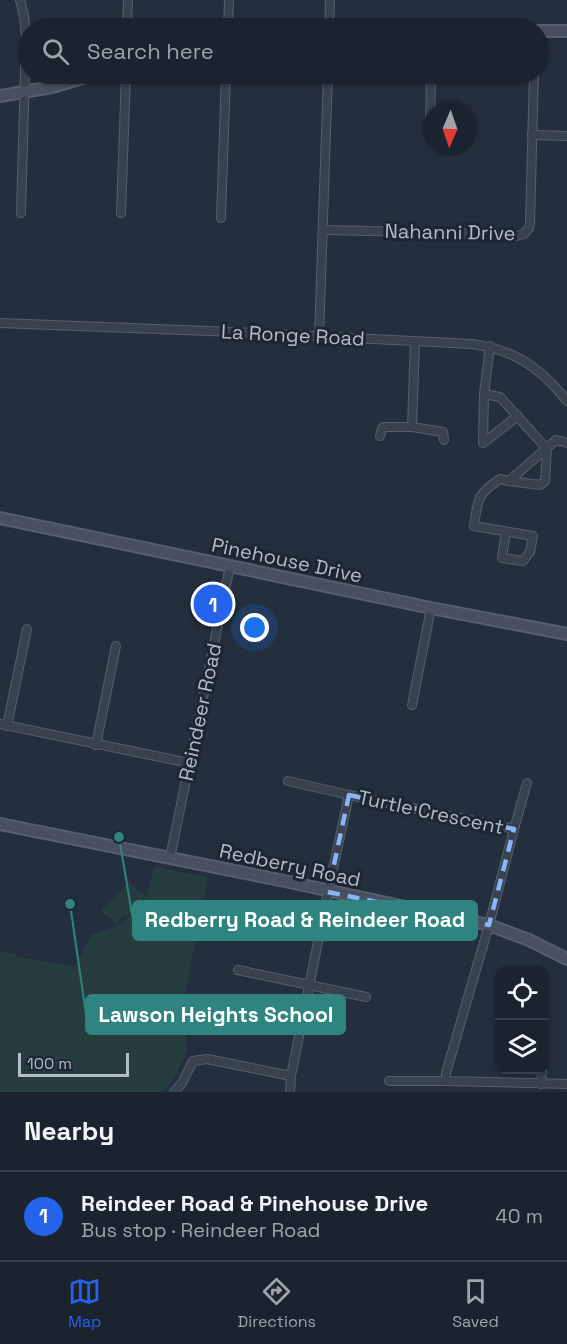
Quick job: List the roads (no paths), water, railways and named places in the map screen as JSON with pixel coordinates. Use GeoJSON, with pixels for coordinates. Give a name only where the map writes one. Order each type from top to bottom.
{"type":"FeatureCollection","features":[{"type":"Feature","properties":{"kind":"street"},"geometry":{"type":"LineString","coordinates":[[20,0],[24,18]]}},
{"type":"Feature","properties":{"kind":"street"},"geometry":{"type":"LineString","coordinates":[[127,18],[128,0]]}},
{"type":"Feature","properties":{"kind":"street"},"geometry":{"type":"LineString","coordinates":[[228,18],[229,0]]}},
{"type":"Feature","properties":{"kind":"street"},"geometry":{"type":"LineString","coordinates":[[329,18],[330,0]]}},
{"type":"Feature","properties":{"kind":"street"},"geometry":{"type":"LineString","coordinates":[[549,31],[567,31]]}},
{"type":"Feature","properties":{"kind":"street"},"geometry":{"type":"LineString","coordinates":[[21,213],[24,84]]}},
{"type":"Feature","properties":{"kind":"street"},"geometry":{"type":"LineString","coordinates":[[0,96],[62,84]]}},
{"type":"Feature","properties":{"kind":"street"},"geometry":{"type":"LineString","coordinates":[[121,213],[126,84]]}},
{"type":"Feature","properties":{"kind":"street"},"geometry":{"type":"LineString","coordinates":[[221,218],[226,84]]}},
{"type":"Feature","properties":{"kind":"street"},"geometry":{"type":"LineString","coordinates":[[319,337],[328,84]]}},
{"type":"Feature","properties":{"kind":"street"},"geometry":{"type":"LineString","coordinates":[[430,102],[431,84]]}},
{"type":"Feature","properties":{"kind":"street","name":"Nahanni Drive"},"geometry":{"type":"LineString","coordinates":[[322,230],[516,236],[524,234],[530,223],[534,84]]}},
{"type":"Feature","properties":{"kind":"street"},"geometry":{"type":"LineString","coordinates":[[532,135],[567,136]]}},
{"type":"Feature","properties":{"kind":"street","name":"La Ronge Road"},"geometry":{"type":"LineString","coordinates":[[0,323],[235,332],[490,346],[528,363],[554,384],[567,401]]}},
{"type":"Feature","properties":{"kind":"street"},"geometry":{"type":"LineString","coordinates":[[412,427],[415,341]]}},
{"type":"Feature","properties":{"kind":"street"},"geometry":{"type":"LineString","coordinates":[[490,346],[484,394],[483,443],[518,416]]}},
{"type":"Feature","properties":{"kind":"street"},"geometry":{"type":"LineString","coordinates":[[484,394],[500,397],[547,449],[545,481],[540,485],[500,479],[484,489],[478,500],[474,526],[533,536],[530,552],[523,561],[502,558],[506,532]]}},
{"type":"Feature","properties":{"kind":"street"},"geometry":{"type":"LineString","coordinates":[[380,436],[384,427],[412,427],[443,432],[444,440]]}},
{"type":"Feature","properties":{"kind":"street"},"geometry":{"type":"LineString","coordinates":[[508,481],[556,440],[567,443]]}},
{"type":"Feature","properties":{"kind":"street","name":"Pinehouse Drive"},"geometry":{"type":"LineString","coordinates":[[0,518],[230,567],[567,634]]}},
{"type":"Feature","properties":{"kind":"street","name":"Reindeer Road"},"geometry":{"type":"LineString","coordinates":[[170,858],[230,567]]}},
{"type":"Feature","properties":{"kind":"street"},"geometry":{"type":"LineString","coordinates":[[412,705],[431,608]]}},
{"type":"Feature","properties":{"kind":"street"},"geometry":{"type":"LineString","coordinates":[[27,629],[4,725],[189,763]]}},
{"type":"Feature","properties":{"kind":"street"},"geometry":{"type":"LineString","coordinates":[[96,745],[116,646]]}},
{"type":"Feature","properties":{"kind":"street"},"geometry":{"type":"LineString","coordinates":[[288,781],[349,795]]}},
{"type":"Feature","properties":{"kind":"street"},"geometry":{"type":"LineString","coordinates":[[514,829],[527,783]]}},
{"type":"Feature","properties":{"kind":"street","name":"Turtle Crescent"},"geometry":{"type":"LineString","coordinates":[[290,1092],[291,1076],[349,795],[514,829],[489,926],[446,1073],[446,1081]]}},
{"type":"Feature","properties":{"kind":"street","name":"Redberry Road"},"geometry":{"type":"LineString","coordinates":[[0,824],[280,880],[489,926],[529,940],[567,959]]}},
{"type":"Feature","properties":{"kind":"street"},"geometry":{"type":"LineString","coordinates":[[238,970],[366,997]]}},
{"type":"Feature","properties":{"kind":"street"},"geometry":{"type":"LineString","coordinates":[[174,1092],[182,1083],[193,1061],[207,1059],[291,1076]]}},
{"type":"Feature","properties":{"kind":"street"},"geometry":{"type":"LineString","coordinates":[[541,1084],[542,1074]]}},
{"type":"Feature","properties":{"kind":"street"},"geometry":{"type":"LineString","coordinates":[[389,1081],[567,1084]]}},
{"type":"Feature","properties":{"kind":"place","name":"Reindeer Road & Pinehouse Drive"},"geometry":{"type":"Point","coordinates":[213,604]}},
{"type":"Feature","properties":{"kind":"place","name":"Redberry Road & Reindeer Road"},"geometry":{"type":"Point","coordinates":[119,837]}},
{"type":"Feature","properties":{"kind":"place","name":"Lawson Heights School"},"geometry":{"type":"Point","coordinates":[70,904]}}]}
